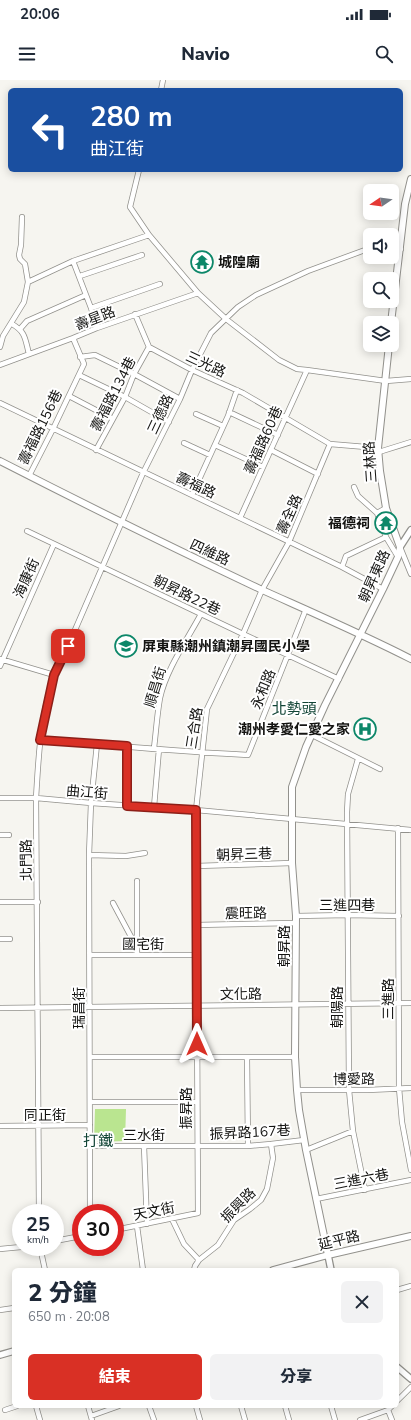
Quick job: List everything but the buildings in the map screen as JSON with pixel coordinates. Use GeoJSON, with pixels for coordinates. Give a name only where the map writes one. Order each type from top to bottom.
{"type":"FeatureCollection","features":[{"type":"Feature","properties":{"kind":"main road"},"geometry":{"type":"LineString","coordinates":[[392,316],[405,204],[411,179]]}},
{"type":"Feature","properties":{"kind":"main road","name":"三林路"},"geometry":{"type":"LineString","coordinates":[[388,352],[379,450],[380,471],[386,508],[400,547]]}},
{"type":"Feature","properties":{"kind":"main road","name":"四維路"},"geometry":{"type":"LineString","coordinates":[[0,461],[122,523],[411,659]]}},
{"type":"Feature","properties":{"kind":"main road","name":"朝昇東路"},"geometry":{"type":"LineString","coordinates":[[360,634],[398,558],[400,547]]}},
{"type":"Feature","properties":{"kind":"main road","name":"朝昇路"},"geometry":{"type":"LineString","coordinates":[[328,1255],[304,1140],[297,1090],[295,1057],[296,1004],[295,920],[292,863],[292,786],[298,767],[312,735],[360,634]]}},
{"type":"Feature","properties":{"kind":"main road","name":"延平路"},"geometry":{"type":"LineString","coordinates":[[328,1255],[411,1236]]}},
{"type":"Feature","properties":{"kind":"street"},"geometry":{"type":"LineString","coordinates":[[139,172],[130,207],[150,236],[198,293],[226,319],[279,360],[297,369],[386,381],[411,379]]}},
{"type":"Feature","properties":{"kind":"street"},"geometry":{"type":"LineString","coordinates":[[0,347],[3,336],[12,324],[24,302],[28,282],[25,264],[20,259],[19,255],[21,245],[22,217]]}},
{"type":"Feature","properties":{"kind":"street"},"geometry":{"type":"LineString","coordinates":[[28,282],[73,261],[150,236]]}},
{"type":"Feature","properties":{"kind":"street","name":"三德路"},"geometry":{"type":"LineString","coordinates":[[122,523],[143,473],[211,333],[238,307],[256,295],[308,271],[363,251]]}},
{"type":"Feature","properties":{"kind":"street"},"geometry":{"type":"LineString","coordinates":[[80,276],[142,255]]}},
{"type":"Feature","properties":{"kind":"street"},"geometry":{"type":"LineString","coordinates":[[73,261],[80,276],[97,328]]}},
{"type":"Feature","properties":{"kind":"street"},"geometry":{"type":"LineString","coordinates":[[91,308],[160,284]]}},
{"type":"Feature","properties":{"kind":"street","name":"壽星路"},"geometry":{"type":"LineString","coordinates":[[0,365],[135,314],[198,293]]}},
{"type":"Feature","properties":{"kind":"street"},"geometry":{"type":"LineString","coordinates":[[20,329],[27,321],[86,295]]}},
{"type":"Feature","properties":{"kind":"street"},"geometry":{"type":"LineString","coordinates":[[135,314],[148,347]]}},
{"type":"Feature","properties":{"kind":"street"},"geometry":{"type":"LineString","coordinates":[[12,324],[23,333],[29,354]]}},
{"type":"Feature","properties":{"kind":"street"},"geometry":{"type":"LineString","coordinates":[[73,338],[84,364],[80,375],[125,397],[169,422]]}},
{"type":"Feature","properties":{"kind":"street","name":"三光路"},"geometry":{"type":"LineString","coordinates":[[148,347],[192,370],[237,390],[286,418]]}},
{"type":"Feature","properties":{"kind":"street","name":"壽福路134巷"},"geometry":{"type":"LineString","coordinates":[[96,450],[125,397],[134,374],[148,347]]}},
{"type":"Feature","properties":{"kind":"street"},"geometry":{"type":"LineString","coordinates":[[80,357],[95,355],[180,399]]}},
{"type":"Feature","properties":{"kind":"street","name":"壽福路60巷"},"geometry":{"type":"LineString","coordinates":[[240,518],[307,370]]}},
{"type":"Feature","properties":{"kind":"street","name":"壽福路156巷"},"geometry":{"type":"LineString","coordinates":[[29,476],[72,388],[80,375]]}},
{"type":"Feature","properties":{"kind":"street"},"geometry":{"type":"LineString","coordinates":[[192,495],[230,412],[237,390]]}},
{"type":"Feature","properties":{"kind":"street"},"geometry":{"type":"LineString","coordinates":[[69,396],[113,419]]}},
{"type":"Feature","properties":{"kind":"street","name":"壽福路"},"geometry":{"type":"LineString","coordinates":[[0,403],[143,473],[342,567],[383,589]]}},
{"type":"Feature","properties":{"kind":"street"},"geometry":{"type":"LineString","coordinates":[[230,412],[278,435]]}},
{"type":"Feature","properties":{"kind":"street"},"geometry":{"type":"LineString","coordinates":[[196,414],[223,426]]}},
{"type":"Feature","properties":{"kind":"street"},"geometry":{"type":"LineString","coordinates":[[286,418],[330,444],[379,450],[411,442]]}},
{"type":"Feature","properties":{"kind":"street"},"geometry":{"type":"LineString","coordinates":[[184,442],[210,455]]}},
{"type":"Feature","properties":{"kind":"street","name":"壽全路"},"geometry":{"type":"LineString","coordinates":[[262,590],[289,542],[330,444]]}},
{"type":"Feature","properties":{"kind":"street"},"geometry":{"type":"LineString","coordinates":[[215,445],[263,467]]}},
{"type":"Feature","properties":{"kind":"street"},"geometry":{"type":"LineString","coordinates":[[271,450],[318,474]]}},
{"type":"Feature","properties":{"kind":"street"},"geometry":{"type":"LineString","coordinates":[[354,487],[358,496],[377,513],[386,536],[398,558]]}},
{"type":"Feature","properties":{"kind":"street"},"geometry":{"type":"LineString","coordinates":[[377,513],[386,508]]}},
{"type":"Feature","properties":{"kind":"street","name":"北門路"},"geometry":{"type":"LineString","coordinates":[[39,1204],[37,1008],[38,902],[36,798],[40,740],[54,675],[122,523]]}},
{"type":"Feature","properties":{"kind":"street","name":"朝昇東路"},"geometry":{"type":"LineString","coordinates":[[400,547],[411,530]]}},
{"type":"Feature","properties":{"kind":"street","name":"朝昇路22巷"},"geometry":{"type":"LineString","coordinates":[[27,531],[338,678]]}},
{"type":"Feature","properties":{"kind":"street"},"geometry":{"type":"LineString","coordinates":[[342,567],[346,556],[386,536]]}},
{"type":"Feature","properties":{"kind":"street","name":"海康街"},"geometry":{"type":"LineString","coordinates":[[0,666],[1,659],[54,544]]}},
{"type":"Feature","properties":{"kind":"street","name":"三林路"},"geometry":{"type":"LineString","coordinates":[[400,547],[411,574]]}},
{"type":"Feature","properties":{"kind":"street","name":"三合路"},"geometry":{"type":"LineString","coordinates":[[196,810],[201,753],[207,709],[243,634],[262,590]]}},
{"type":"Feature","properties":{"kind":"street","name":"永和路"},"geometry":{"type":"LineString","coordinates":[[201,753],[248,755],[306,609]]}},
{"type":"Feature","properties":{"kind":"street","name":"順昌街"},"geometry":{"type":"LineString","coordinates":[[154,808],[156,748],[160,698],[173,665],[201,614]]}},
{"type":"Feature","properties":{"kind":"street"},"geometry":{"type":"LineString","coordinates":[[1,659],[54,675]]}},
{"type":"Feature","properties":{"kind":"street"},"geometry":{"type":"LineString","coordinates":[[312,735],[380,769]]}},
{"type":"Feature","properties":{"kind":"street"},"geometry":{"type":"LineString","coordinates":[[40,740],[156,748],[201,753]]}},
{"type":"Feature","properties":{"kind":"street","name":"瑞昌街"},"geometry":{"type":"LineString","coordinates":[[90,1204],[89,856],[91,803],[97,744]]}},
{"type":"Feature","properties":{"kind":"street"},"geometry":{"type":"LineString","coordinates":[[127,746],[127,806]]}},
{"type":"Feature","properties":{"kind":"street","name":"朝陽路"},"geometry":{"type":"LineString","coordinates":[[358,759],[348,794],[347,823],[349,1090],[353,1131],[365,1190]]}},
{"type":"Feature","properties":{"kind":"street","name":"曲江街"},"geometry":{"type":"LineString","coordinates":[[0,798],[36,798],[196,810],[411,830]]}},
{"type":"Feature","properties":{"kind":"street","name":"振昇路"},"geometry":{"type":"LineString","coordinates":[[196,810],[198,1214]]}},
{"type":"Feature","properties":{"kind":"street","name":"三進路"},"geometry":{"type":"LineString","coordinates":[[398,828],[399,1088],[402,1122],[411,1170]]}},
{"type":"Feature","properties":{"kind":"street"},"geometry":{"type":"LineString","coordinates":[[0,835],[8,835]]}},
{"type":"Feature","properties":{"kind":"street"},"geometry":{"type":"LineString","coordinates":[[89,856],[126,856],[145,854]]}},
{"type":"Feature","properties":{"kind":"street","name":"朝昇三巷"},"geometry":{"type":"LineString","coordinates":[[196,866],[292,863]]}},
{"type":"Feature","properties":{"kind":"street"},"geometry":{"type":"LineString","coordinates":[[137,881],[137,955]]}},
{"type":"Feature","properties":{"kind":"street"},"geometry":{"type":"LineString","coordinates":[[0,902],[38,902]]}},
{"type":"Feature","properties":{"kind":"street"},"geometry":{"type":"LineString","coordinates":[[113,903],[137,947]]}},
{"type":"Feature","properties":{"kind":"street","name":"三進四巷"},"geometry":{"type":"LineString","coordinates":[[295,920],[348,915],[399,916]]}},
{"type":"Feature","properties":{"kind":"street","name":"震旺路"},"geometry":{"type":"LineString","coordinates":[[196,925],[295,920]]}},
{"type":"Feature","properties":{"kind":"street"},"geometry":{"type":"LineString","coordinates":[[0,939],[10,939]]}},
{"type":"Feature","properties":{"kind":"street","name":"國宅街"},"geometry":{"type":"LineString","coordinates":[[90,955],[196,956]]}},
{"type":"Feature","properties":{"kind":"street","name":"文化路"},"geometry":{"type":"LineString","coordinates":[[0,1008],[411,1003]]}},
{"type":"Feature","properties":{"kind":"street"},"geometry":{"type":"LineString","coordinates":[[90,1057],[295,1057]]}},
{"type":"Feature","properties":{"kind":"street"},"geometry":{"type":"LineString","coordinates":[[247,1058],[248,1146]]}},
{"type":"Feature","properties":{"kind":"street","name":"博愛路"},"geometry":{"type":"LineString","coordinates":[[297,1090],[411,1088]]}},
{"type":"Feature","properties":{"kind":"street"},"geometry":{"type":"LineString","coordinates":[[90,1102],[197,1102]]}},
{"type":"Feature","properties":{"kind":"street","name":"同正街"},"geometry":{"type":"LineString","coordinates":[[0,1126],[90,1125]]}},
{"type":"Feature","properties":{"kind":"street"},"geometry":{"type":"LineString","coordinates":[[306,1150],[353,1131]]}},
{"type":"Feature","properties":{"kind":"street","name":"振昇路167巷"},"geometry":{"type":"LineString","coordinates":[[198,1146],[248,1146],[304,1140]]}},
{"type":"Feature","properties":{"kind":"street","name":"振興路"},"geometry":{"type":"LineString","coordinates":[[194,1268],[199,1260],[218,1245],[234,1220],[261,1200],[267,1189],[273,1158],[271,1144]]}},
{"type":"Feature","properties":{"kind":"street","name":"三水街"},"geometry":{"type":"LineString","coordinates":[[91,1146],[198,1146]]}},
{"type":"Feature","properties":{"kind":"street"},"geometry":{"type":"LineString","coordinates":[[144,1146],[147,1224]]}},
{"type":"Feature","properties":{"kind":"street","name":"三進六巷"},"geometry":{"type":"LineString","coordinates":[[316,1199],[411,1180]]}},
{"type":"Feature","properties":{"kind":"street","name":"天文街"},"geometry":{"type":"LineString","coordinates":[[124,1228],[198,1214]]}},
{"type":"Feature","properties":{"kind":"street"},"geometry":{"type":"LineString","coordinates":[[172,1219],[184,1244],[199,1260]]}},
{"type":"Feature","properties":{"kind":"street"},"geometry":{"type":"LineString","coordinates":[[137,1226],[144,1268]]}},
{"type":"Feature","properties":{"kind":"street"},"geometry":{"type":"LineString","coordinates":[[0,1249],[12,1248]]}},
{"type":"Feature","properties":{"kind":"street","name":"延平路"},"geometry":{"type":"LineString","coordinates":[[280,1268],[328,1255]]}},
{"type":"Feature","properties":{"kind":"street","name":"朝昇路"},"geometry":{"type":"LineString","coordinates":[[328,1255],[331,1268]]}},
{"type":"Feature","properties":{"kind":"street"},"geometry":{"type":"LineString","coordinates":[[42,1256],[45,1268]]}},
{"type":"Feature","properties":{"kind":"street"},"geometry":{"type":"LineString","coordinates":[[399,1289],[411,1286]]}},
{"type":"Feature","properties":{"kind":"street"},"geometry":{"type":"LineString","coordinates":[[0,1310],[12,1308]]}},
{"type":"Feature","properties":{"kind":"street"},"geometry":{"type":"LineString","coordinates":[[0,1355],[12,1352]]}},
{"type":"Feature","properties":{"kind":"street"},"geometry":{"type":"LineString","coordinates":[[399,1369],[411,1379]]}},
{"type":"Feature","properties":{"kind":"street"},"geometry":{"type":"LineString","coordinates":[[399,1399],[411,1387]]}},
{"type":"Feature","properties":{"kind":"street"},"geometry":{"type":"LineString","coordinates":[[5,1410],[12,1408]]}},
{"type":"Feature","properties":{"kind":"street"},"geometry":{"type":"LineString","coordinates":[[37,1408],[40,1420]]}},
{"type":"Feature","properties":{"kind":"street"},"geometry":{"type":"LineString","coordinates":[[88,1408],[91,1418],[114,1408]]}},
{"type":"Feature","properties":{"kind":"street"},"geometry":{"type":"LineString","coordinates":[[151,1408],[154,1420]]}},
{"type":"Feature","properties":{"kind":"street"},"geometry":{"type":"LineString","coordinates":[[197,1408],[200,1420]]}},
{"type":"Feature","properties":{"kind":"street"},"geometry":{"type":"LineString","coordinates":[[241,1408],[245,1420]]}},
{"type":"Feature","properties":{"kind":"street"},"geometry":{"type":"LineString","coordinates":[[286,1408],[289,1420]]}},
{"type":"Feature","properties":{"kind":"street"},"geometry":{"type":"LineString","coordinates":[[332,1408],[335,1420]]}},
{"type":"Feature","properties":{"kind":"street"},"geometry":{"type":"LineString","coordinates":[[360,1420],[388,1410],[392,1420]]}},
{"type":"Feature","properties":{"kind":"green space"},"geometry":{"type":"Polygon","coordinates":[[[95,1109],[126,1109],[125,1141],[94,1142],[95,1109]]]}},
{"type":"Feature","properties":{"kind":"place","name":"城隍廟"},"geometry":{"type":"Point","coordinates":[202,262]}},
{"type":"Feature","properties":{"kind":"place","name":"福德祠"},"geometry":{"type":"Point","coordinates":[386,523]}},
{"type":"Feature","properties":{"kind":"place","name":"屏東縣潮州鎮潮昇國民小學"},"geometry":{"type":"Point","coordinates":[126,646]}},
{"type":"Feature","properties":{"kind":"place","name":"潮州孝愛仁愛之家"},"geometry":{"type":"Point","coordinates":[365,729]}},
{"type":"Feature","properties":{"kind":"district","name":"北勢頭"},"geometry":{"type":"Point","coordinates":[294,709]}},
{"type":"Feature","properties":{"kind":"district","name":"打鐵"},"geometry":{"type":"Point","coordinates":[98,1141]}},
{"type":"Feature","properties":{"kind":"route"},"geometry":{"type":"LineString","coordinates":[[68,646],[54,675],[40,740],[127,746],[127,806],[196,810],[197,1044]]}}]}
